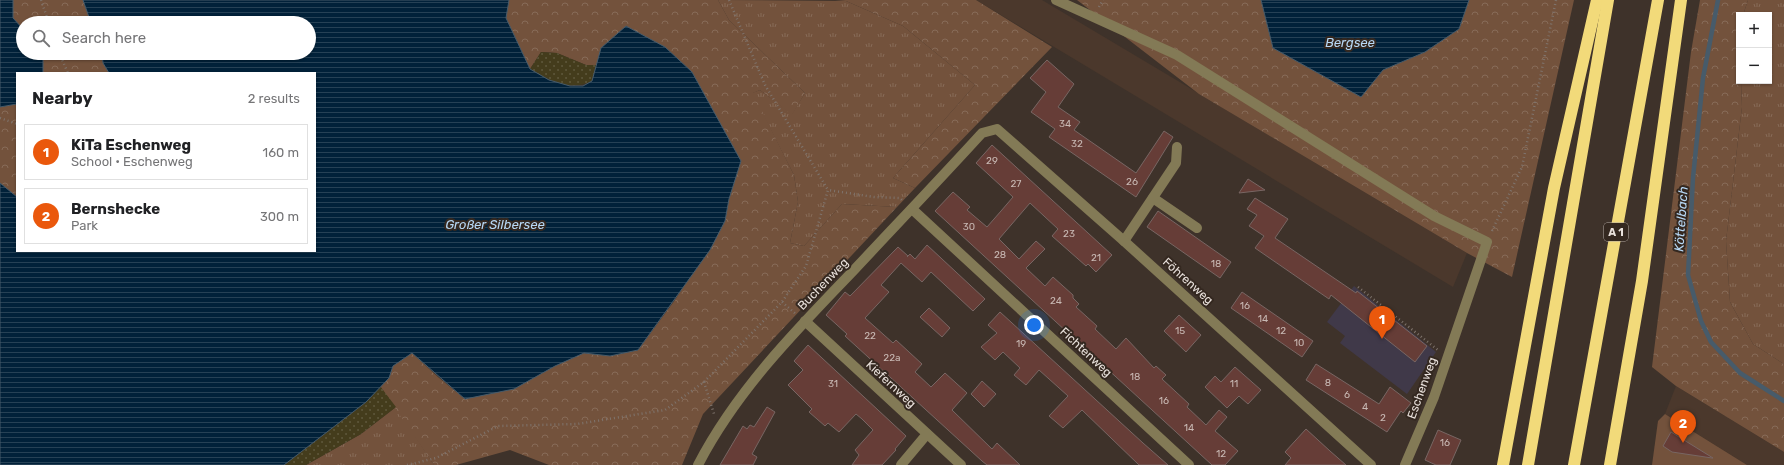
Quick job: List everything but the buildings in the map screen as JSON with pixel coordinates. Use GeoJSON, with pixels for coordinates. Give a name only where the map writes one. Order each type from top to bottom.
{"type":"FeatureCollection","features":[{"type":"Feature","properties":{"kind":"highway"},"geometry":{"type":"LineString","coordinates":[[1504,465],[1554,188],[1597,0]]}},
{"type":"Feature","properties":{"kind":"highway"},"geometry":{"type":"LineString","coordinates":[[1528,465],[1608,0]]}},
{"type":"Feature","properties":{"kind":"highway","name":"A 1"},"geometry":{"type":"LineString","coordinates":[[1574,465],[1658,0]]}},
{"type":"Feature","properties":{"kind":"highway"},"geometry":{"type":"LineString","coordinates":[[1610,465],[1642,281],[1681,0]]}},
{"type":"Feature","properties":{"kind":"street"},"geometry":{"type":"LineString","coordinates":[[1056,0],[1177,55],[1434,216],[1487,242]]}},
{"type":"Feature","properties":{"kind":"street","name":"Föhrenweg"},"geometry":{"type":"LineString","coordinates":[[982,133],[997,129],[1124,241],[1371,465]]}},
{"type":"Feature","properties":{"kind":"street","name":"Buchenweg"},"geometry":{"type":"LineString","coordinates":[[698,465],[720,426],[757,378],[805,321],[982,133]]}},
{"type":"Feature","properties":{"kind":"street"},"geometry":{"type":"LineString","coordinates":[[1124,241],[1176,163],[1177,147]]}},
{"type":"Feature","properties":{"kind":"street"},"geometry":{"type":"LineString","coordinates":[[1153,198],[1197,228]]}},
{"type":"Feature","properties":{"kind":"street","name":"Fichtenweg"},"geometry":{"type":"LineString","coordinates":[[912,209],[1189,465]]}},
{"type":"Feature","properties":{"kind":"street","name":"Eschenweg"},"geometry":{"type":"LineString","coordinates":[[1405,465],[1434,396],[1487,242]]}},
{"type":"Feature","properties":{"kind":"street","name":"Kiefernweg"},"geometry":{"type":"LineString","coordinates":[[805,321],[960,465]]}},
{"type":"Feature","properties":{"kind":"street"},"geometry":{"type":"LineString","coordinates":[[901,465],[926,434]]}},
{"type":"Feature","properties":{"kind":"path"},"geometry":{"type":"LineString","coordinates":[[41,0],[47,16]]}},
{"type":"Feature","properties":{"kind":"path"},"geometry":{"type":"LineString","coordinates":[[407,465],[436,458],[498,426],[577,424],[666,410],[704,382],[782,302],[806,266],[828,190],[765,85],[729,0]]}},
{"type":"Feature","properties":{"kind":"path"},"geometry":{"type":"LineString","coordinates":[[1487,242],[1522,167],[1556,0]]}},
{"type":"Feature","properties":{"kind":"path"},"geometry":{"type":"LineString","coordinates":[[62,60],[68,72]]}},
{"type":"Feature","properties":{"kind":"path"},"geometry":{"type":"LineString","coordinates":[[0,118],[16,124]]}},
{"type":"Feature","properties":{"kind":"path"},"geometry":{"type":"LineString","coordinates":[[828,190],[874,197],[900,198],[912,209]]}},
{"type":"Feature","properties":{"kind":"path"},"geometry":{"type":"LineString","coordinates":[[1358,287],[1439,351],[1448,355]]}},
{"type":"Feature","properties":{"kind":"path"},"geometry":{"type":"LineString","coordinates":[[782,302],[805,321]]}},
{"type":"Feature","properties":{"kind":"path"},"geometry":{"type":"LineString","coordinates":[[704,382],[712,409],[720,426]]}},
{"type":"Feature","properties":{"kind":"shaded area"},"geometry":{"type":"Polygon","coordinates":[[[976,0],[1042,0],[1467,253],[1453,287],[976,0]]]}},
{"type":"Feature","properties":{"kind":"shaded area"},"geometry":{"type":"Polygon","coordinates":[[[1354,286],[1436,352],[1407,394],[1340,343],[1345,336],[1327,322],[1354,286]]]}},
{"type":"Feature","properties":{"kind":"shaded area"},"geometry":{"type":"Polygon","coordinates":[[[1676,386],[1784,452],[1784,465],[1747,465],[1665,414],[1676,386]]]}},
{"type":"Feature","properties":{"kind":"green space"},"geometry":{"type":"Polygon","coordinates":[[[13,0],[83,0],[89,16],[16,16],[16,21],[13,18],[13,0]]]}},
{"type":"Feature","properties":{"kind":"green space"},"geometry":{"type":"Polygon","coordinates":[[[509,0],[718,0],[729,20],[805,93],[792,115],[760,90],[753,93],[794,175],[798,202],[790,243],[804,246],[842,204],[897,207],[703,414],[682,465],[549,465],[510,450],[456,465],[434,465],[380,386],[389,378],[392,366],[412,353],[465,399],[584,353],[610,356],[638,350],[675,300],[725,221],[729,199],[720,125],[692,72],[665,47],[601,48],[598,65],[586,65],[557,53],[541,52],[530,69],[506,18],[509,0]]]}},
{"type":"Feature","properties":{"kind":"green space"},"geometry":{"type":"Polygon","coordinates":[[[718,0],[846,1],[903,26],[975,85],[893,178],[915,188],[897,207],[842,204],[804,246],[790,243],[798,202],[794,175],[752,93],[760,90],[792,114],[805,93],[729,20],[718,0]]]}},
{"type":"Feature","properties":{"kind":"green space"},"geometry":{"type":"Polygon","coordinates":[[[835,0],[976,0],[1052,47],[915,188],[893,178],[975,85],[903,26],[846,1],[835,0]]]}},
{"type":"Feature","properties":{"kind":"green space"},"geometry":{"type":"Polygon","coordinates":[[[1077,0],[1261,0],[1273,48],[1361,97],[1383,70],[1425,52],[1459,29],[1469,0],[1574,0],[1512,277],[1467,253],[1199,94],[1077,0]]]}},
{"type":"Feature","properties":{"kind":"green space"},"geometry":{"type":"Polygon","coordinates":[[[1700,0],[1748,0],[1744,12],[1736,12],[1736,84],[1741,84],[1742,107],[1726,241],[1730,302],[1753,344],[1784,364],[1784,452],[1676,386],[1652,367],[1691,52],[1700,0]]]}},
{"type":"Feature","properties":{"kind":"green space"},"geometry":{"type":"Polygon","coordinates":[[[1748,0],[1784,0],[1784,364],[1753,344],[1730,302],[1726,241],[1742,107],[1741,84],[1772,84],[1772,12],[1744,12],[1748,0]]]}},
{"type":"Feature","properties":{"kind":"green space"},"geometry":{"type":"Polygon","coordinates":[[[43,60],[103,60],[108,72],[43,72],[43,60]]]}},
{"type":"Feature","properties":{"kind":"green space"},"geometry":{"type":"Polygon","coordinates":[[[16,104],[16,196],[0,183],[0,107],[16,104]]]}},
{"type":"Feature","properties":{"kind":"green space"},"geometry":{"type":"Polygon","coordinates":[[[396,407],[434,465],[306,465],[361,434],[396,407]]]}},
{"type":"Feature","properties":{"kind":"green space"},"geometry":{"type":"Polygon","coordinates":[[[1665,414],[1747,465],[1652,465],[1658,421],[1665,414]]]}},
{"type":"Feature","properties":{"kind":"sand"},"geometry":{"type":"Polygon","coordinates":[[[541,52],[557,53],[586,65],[598,65],[592,81],[575,85],[560,84],[530,69],[541,52]]]}},
{"type":"Feature","properties":{"kind":"sand"},"geometry":{"type":"Polygon","coordinates":[[[380,386],[396,407],[361,434],[306,465],[284,465],[366,402],[380,386]]]}},
{"type":"Feature","properties":{"kind":"water"},"geometry":{"type":"Polygon","coordinates":[[[0,0],[13,0],[13,18],[16,21],[16,60],[43,60],[43,72],[16,72],[16,104],[0,107],[0,0]]]}},
{"type":"Feature","properties":{"kind":"water","name":"Großer Silbersee"},"geometry":{"type":"Polygon","coordinates":[[[83,0],[509,0],[506,18],[530,69],[549,80],[570,86],[583,86],[592,81],[601,48],[626,26],[665,47],[692,72],[741,161],[729,199],[725,221],[710,250],[638,350],[610,356],[584,353],[555,366],[514,389],[465,399],[412,353],[393,366],[389,378],[366,402],[284,465],[0,465],[0,183],[16,196],[16,252],[316,252],[316,72],[108,72],[103,60],[316,60],[316,16],[89,16],[83,0]]]}},
{"type":"Feature","properties":{"kind":"water","name":"Bergsee"},"geometry":{"type":"Polygon","coordinates":[[[1261,0],[1469,0],[1459,29],[1425,52],[1383,70],[1361,97],[1273,48],[1261,0]]]}},
{"type":"Feature","properties":{"kind":"waterway","name":"Köttelbach"},"geometry":{"type":"LineString","coordinates":[[1718,0],[1703,78],[1693,178],[1688,275],[1701,321],[1711,342],[1740,373],[1784,401]]}},
{"type":"Feature","properties":{"kind":"place","name":"KiTa Eschenweg"},"geometry":{"type":"Point","coordinates":[1382,339]}},
{"type":"Feature","properties":{"kind":"place","name":"Bernshecke"},"geometry":{"type":"Point","coordinates":[1683,443]}}]}
